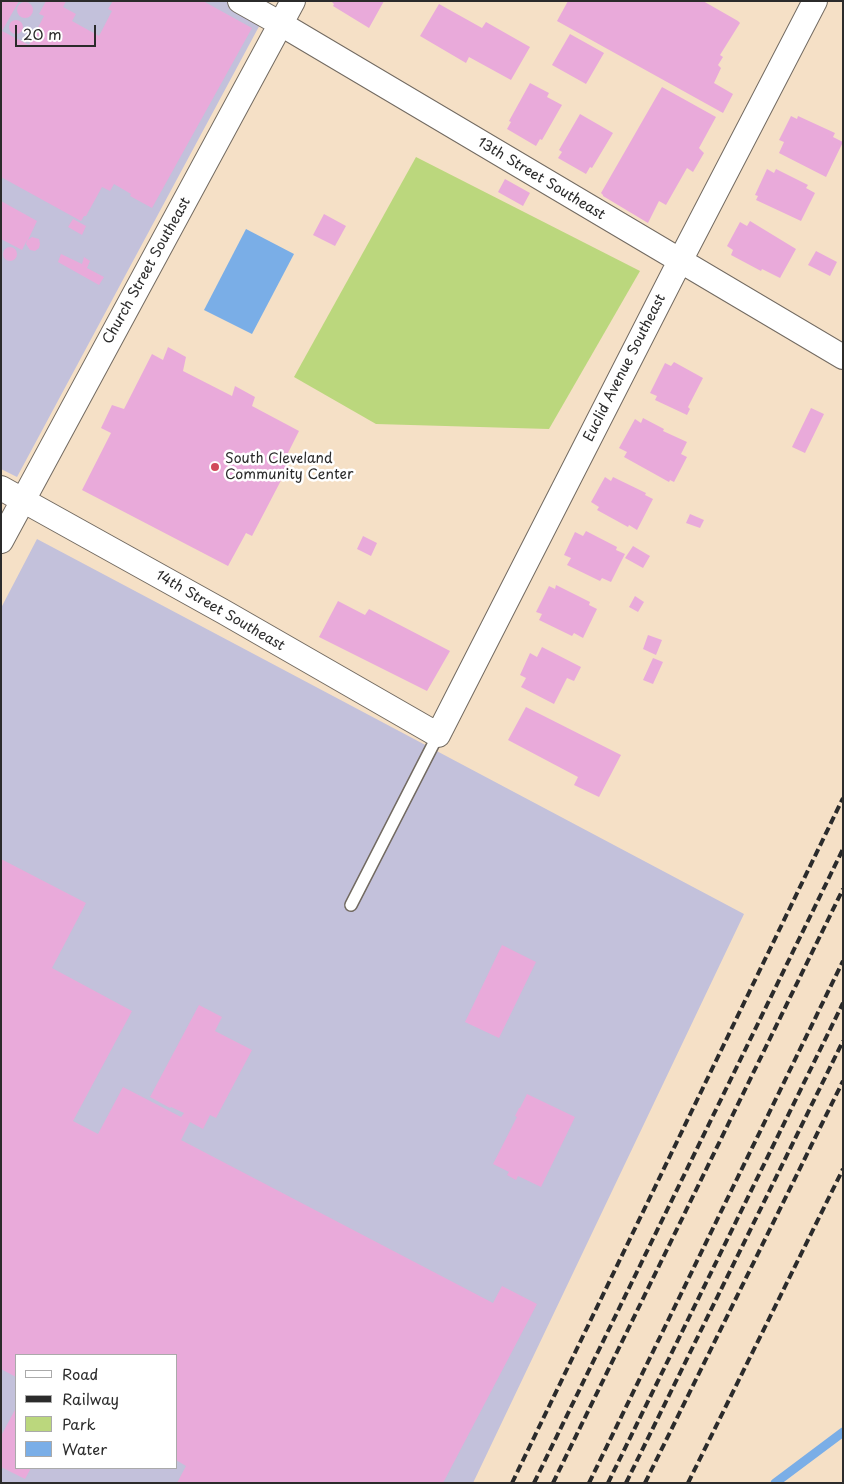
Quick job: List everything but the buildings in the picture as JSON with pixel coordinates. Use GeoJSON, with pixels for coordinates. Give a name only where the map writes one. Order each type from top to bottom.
{"type":"FeatureCollection","features":[{"type":"Feature","properties":{"kind":"street","name":"13th Street Southeast"},"geometry":{"type":"LineString","coordinates":[[240,1],[843,357]]}},
{"type":"Feature","properties":{"kind":"street","name":"Church Street Southeast"},"geometry":{"type":"LineString","coordinates":[[1,541],[293,1]]}},
{"type":"Feature","properties":{"kind":"street","name":"Euclid Avenue Southeast"},"geometry":{"type":"LineString","coordinates":[[438,735],[815,1]]}},
{"type":"Feature","properties":{"kind":"street","name":"14th Street Southeast"},"geometry":{"type":"LineString","coordinates":[[1,488],[224,612],[438,735]]}},
{"type":"Feature","properties":{"kind":"lane"},"geometry":{"type":"LineString","coordinates":[[351,905],[438,735]]}},
{"type":"Feature","properties":{"kind":"shaded area"},"geometry":{"type":"Polygon","coordinates":[[[1,1],[229,1],[263,19],[17,477],[1,469],[1,1]]]}},
{"type":"Feature","properties":{"kind":"shaded area"},"geometry":{"type":"Polygon","coordinates":[[[37,539],[744,914],[473,1483],[1,1483],[1,608],[37,539]]]}},
{"type":"Feature","properties":{"kind":"green space"},"geometry":{"type":"Polygon","coordinates":[[[416,157],[640,271],[549,429],[376,424],[294,377],[416,157]]]}},
{"type":"Feature","properties":{"kind":"water"},"geometry":{"type":"Polygon","coordinates":[[[246,229],[294,254],[252,334],[204,310],[246,229]]]}},
{"type":"Feature","properties":{"kind":"waterway"},"geometry":{"type":"LineString","coordinates":[[775,1483],[843,1432]]}},
{"type":"Feature","properties":{"kind":"railway"},"geometry":{"type":"LineString","coordinates":[[512,1483],[843,798]]}},
{"type":"Feature","properties":{"kind":"railway"},"geometry":{"type":"LineString","coordinates":[[534,1483],[843,849]]}},
{"type":"Feature","properties":{"kind":"railway"},"geometry":{"type":"LineString","coordinates":[[553,1483],[843,889]]}},
{"type":"Feature","properties":{"kind":"railway"},"geometry":{"type":"LineString","coordinates":[[589,1483],[843,961]]}},
{"type":"Feature","properties":{"kind":"railway"},"geometry":{"type":"LineString","coordinates":[[608,1483],[843,1003]]}},
{"type":"Feature","properties":{"kind":"railway"},"geometry":{"type":"LineString","coordinates":[[626,1483],[843,1041]]}},
{"type":"Feature","properties":{"kind":"railway"},"geometry":{"type":"LineString","coordinates":[[645,1483],[843,1081]]}},
{"type":"Feature","properties":{"kind":"railway"},"geometry":{"type":"LineString","coordinates":[[688,1483],[843,1169]]}},
{"type":"Feature","properties":{"kind":"place","name":"South Cleveland Community Center"},"geometry":{"type":"Point","coordinates":[215,467]}}]}
